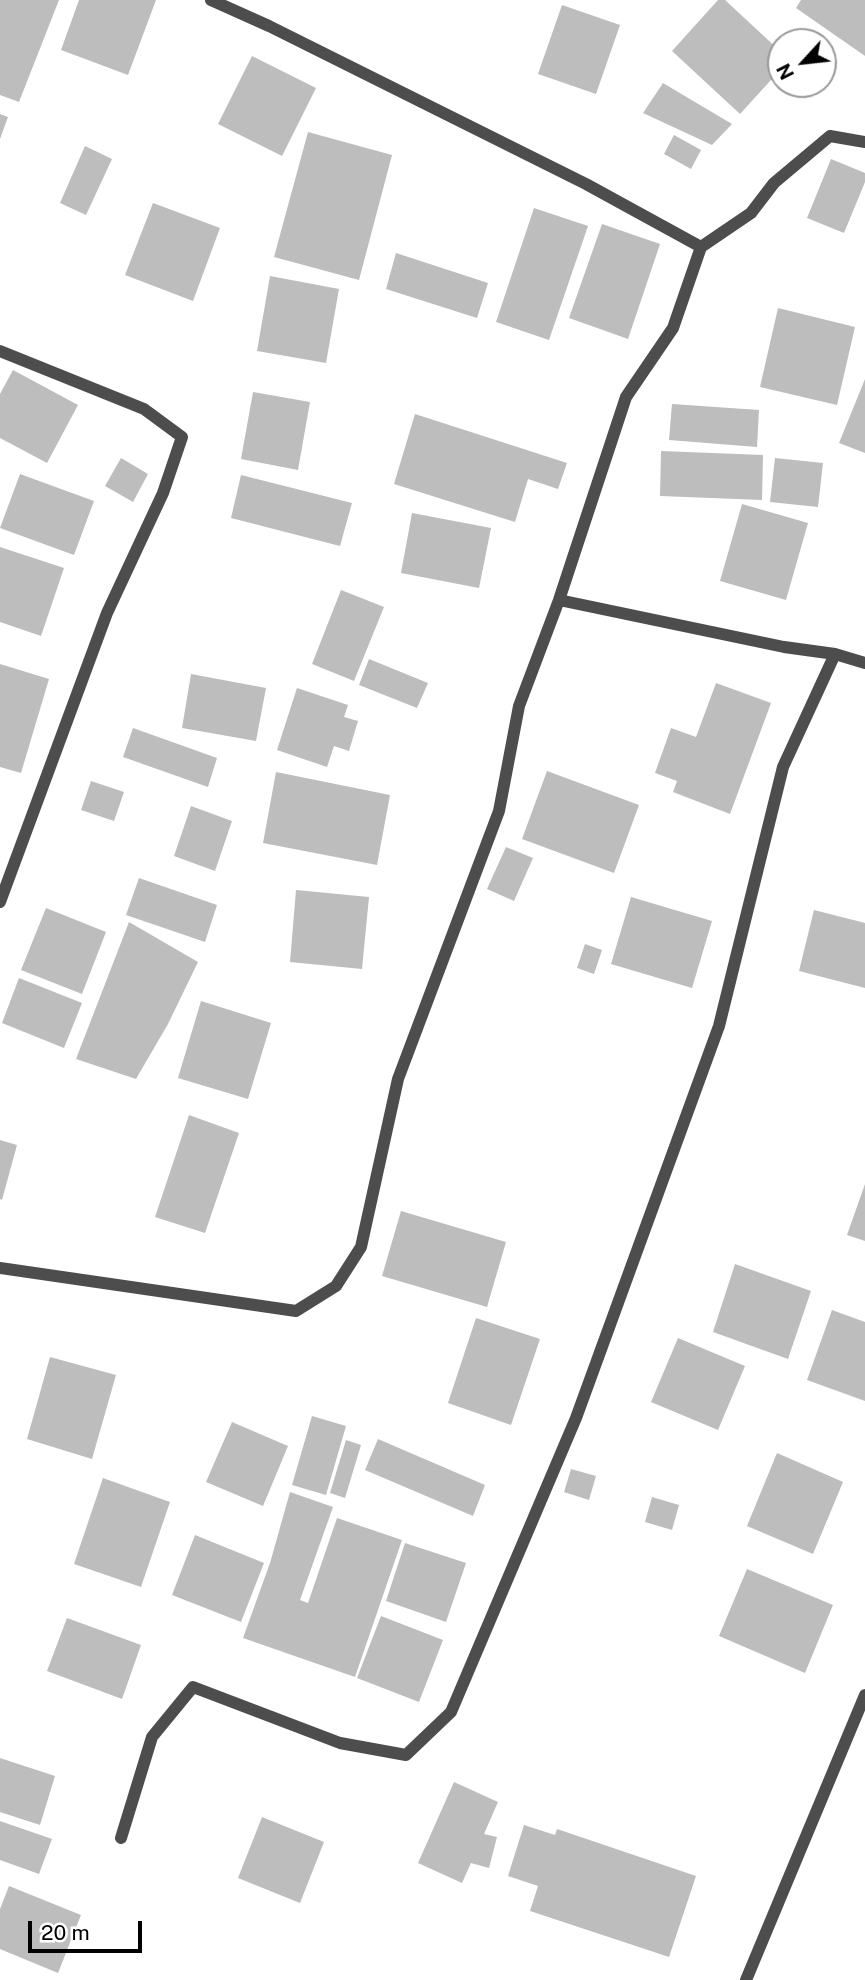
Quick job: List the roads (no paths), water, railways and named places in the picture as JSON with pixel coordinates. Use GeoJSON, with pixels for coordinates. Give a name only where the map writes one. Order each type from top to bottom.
{"type":"FeatureCollection","features":[{"type":"Feature","properties":{"kind":"street"},"geometry":{"type":"LineString","coordinates":[[211,0],[574,177],[701,247]]}},
{"type":"Feature","properties":{"kind":"street"},"geometry":{"type":"LineString","coordinates":[[0,1268],[296,1311],[336,1286],[361,1247],[398,1079],[499,811],[519,706],[559,600],[626,397],[673,328],[701,247],[751,212],[774,183],[830,136],[865,142]]}},
{"type":"Feature","properties":{"kind":"street"},"geometry":{"type":"LineString","coordinates":[[0,351],[144,409],[183,437],[163,493],[107,613],[0,902]]}},
{"type":"Feature","properties":{"kind":"street"},"geometry":{"type":"LineString","coordinates":[[559,600],[784,647],[835,654],[865,663]]}},
{"type":"Feature","properties":{"kind":"street"},"geometry":{"type":"LineString","coordinates":[[121,1838],[152,1737],[193,1688],[340,1743],[406,1755],[451,1712],[576,1418],[719,1026],[783,767],[835,654]]}},
{"type":"Feature","properties":{"kind":"street"},"geometry":{"type":"LineString","coordinates":[[746,1980],[865,1695]]}}]}
